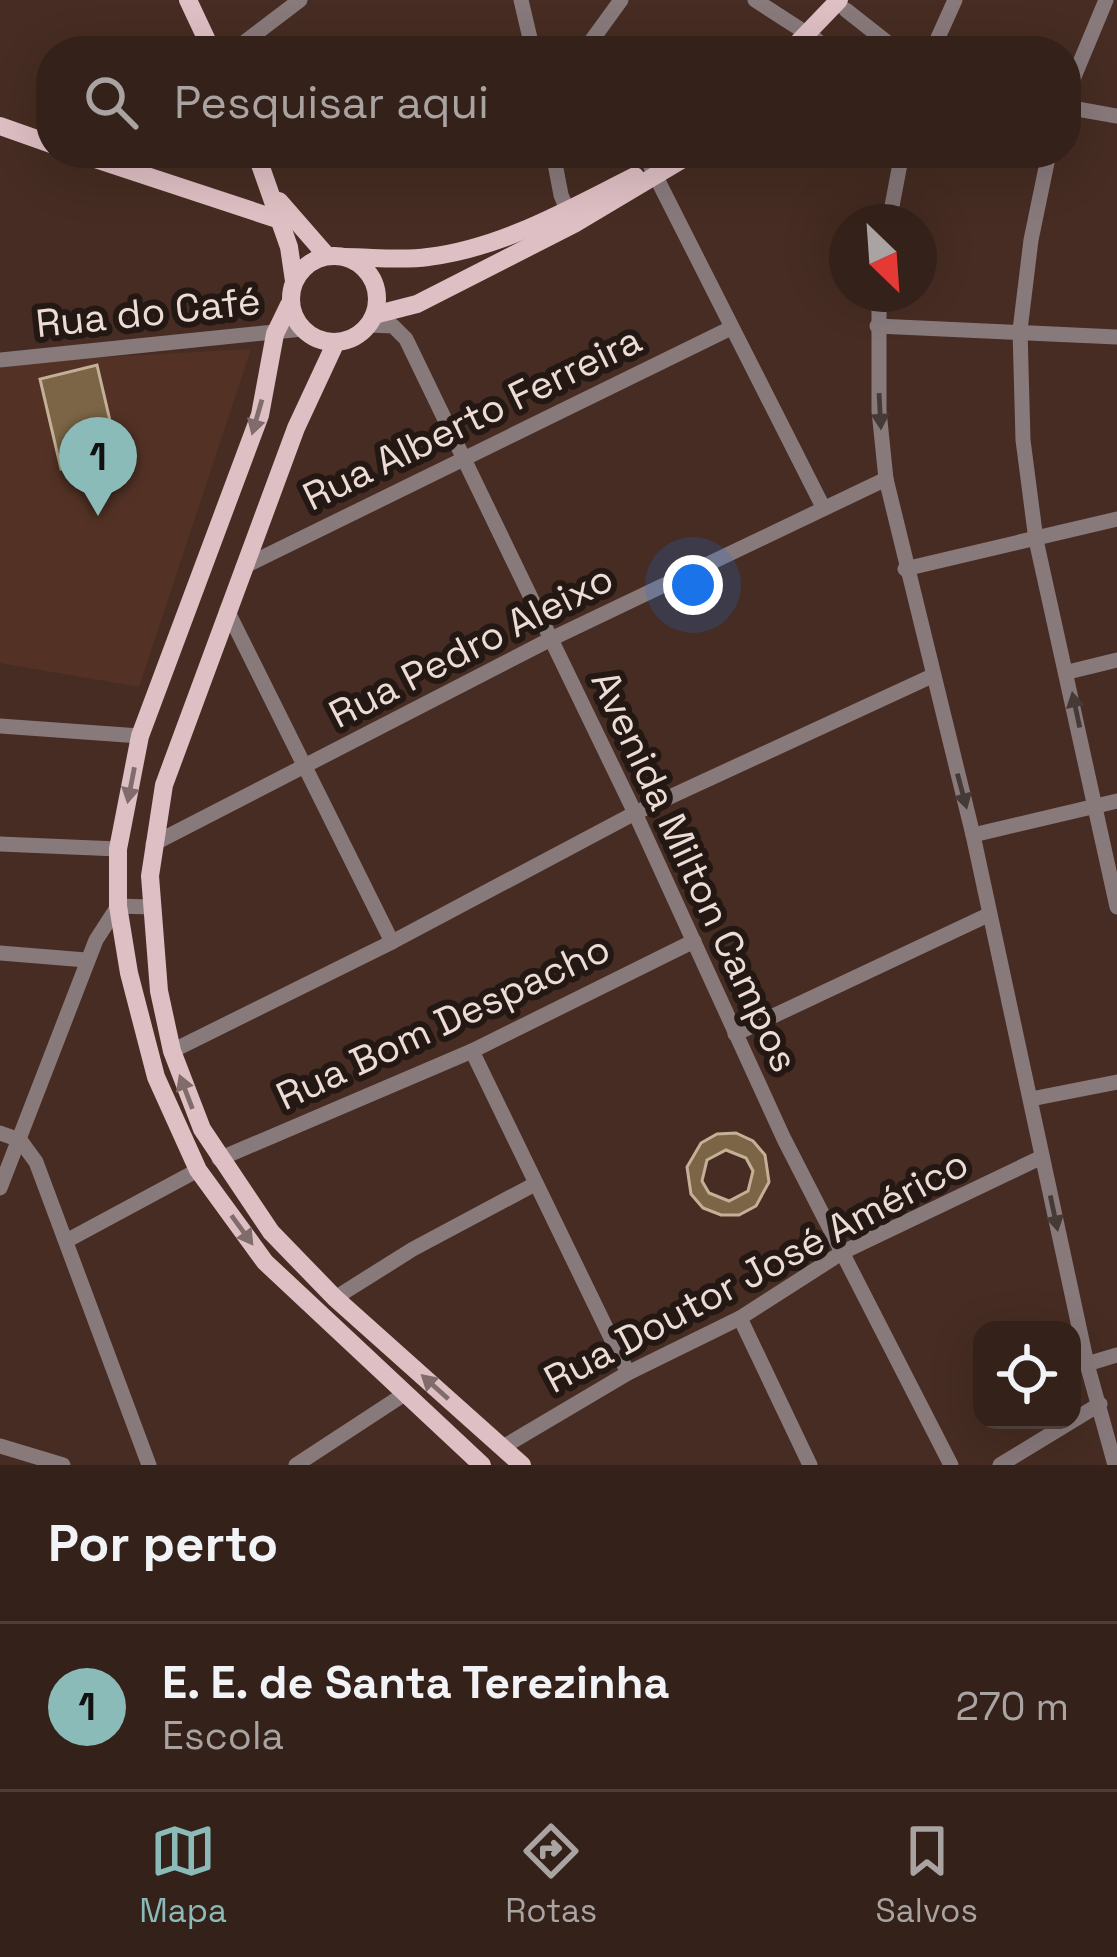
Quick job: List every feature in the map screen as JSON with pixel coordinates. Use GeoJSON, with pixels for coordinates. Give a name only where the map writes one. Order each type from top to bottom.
{"type":"FeatureCollection","features":[{"type":"Feature","properties":{"kind":"main road"},"geometry":{"type":"LineString","coordinates":[[188,0],[205,36]]}},
{"type":"Feature","properties":{"kind":"main road"},"geometry":{"type":"LineString","coordinates":[[816,36],[847,3]]}},
{"type":"Feature","properties":{"kind":"main road"},"geometry":{"type":"LineString","coordinates":[[0,126],[36,139]]}},
{"type":"Feature","properties":{"kind":"main road"},"geometry":{"type":"LineString","coordinates":[[122,168],[280,220]]}},
{"type":"Feature","properties":{"kind":"main road"},"geometry":{"type":"LineString","coordinates":[[262,168],[293,260],[294,280],[275,334],[260,415],[140,736],[118,849],[118,906],[129,973],[156,1077],[198,1170],[265,1262],[482,1465]]}},
{"type":"Feature","properties":{"kind":"main road"},"geometry":{"type":"LineString","coordinates":[[654,173],[659,168]]}},
{"type":"Feature","properties":{"kind":"main road"},"geometry":{"type":"LineString","coordinates":[[289,305],[313,338],[336,342],[354,337],[371,320],[416,304],[664,168]]}},
{"type":"Feature","properties":{"kind":"main road"},"geometry":{"type":"LineString","coordinates":[[273,193],[299,228],[369,273],[377,301],[371,320]]}},
{"type":"Feature","properties":{"kind":"main road"},"geometry":{"type":"LineString","coordinates":[[294,280],[314,260],[435,257],[570,217]]}},
{"type":"Feature","properties":{"kind":"main road"},"geometry":{"type":"LineString","coordinates":[[336,342],[296,428],[242,567],[164,785],[153,844],[150,907],[159,991],[184,1090],[219,1159],[271,1232],[335,1298],[522,1465]]}},
{"type":"Feature","properties":{"kind":"street"},"geometry":{"type":"LineString","coordinates":[[253,36],[300,0]]}},
{"type":"Feature","properties":{"kind":"street"},"geometry":{"type":"LineString","coordinates":[[521,0],[529,36]]}},
{"type":"Feature","properties":{"kind":"street"},"geometry":{"type":"LineString","coordinates":[[595,36],[622,0]]}},
{"type":"Feature","properties":{"kind":"street"},"geometry":{"type":"LineString","coordinates":[[754,0],[802,36]]}},
{"type":"Feature","properties":{"kind":"street"},"geometry":{"type":"LineString","coordinates":[[939,36],[955,0]]}},
{"type":"Feature","properties":{"kind":"street"},"geometry":{"type":"LineString","coordinates":[[1081,60],[1106,0]]}},
{"type":"Feature","properties":{"kind":"street"},"geometry":{"type":"LineString","coordinates":[[847,3],[882,36]]}},
{"type":"Feature","properties":{"kind":"street"},"geometry":{"type":"LineString","coordinates":[[1081,110],[1117,116]]}},
{"type":"Feature","properties":{"kind":"street"},"geometry":{"type":"LineString","coordinates":[[558,168],[570,217]]}},
{"type":"Feature","properties":{"kind":"street"},"geometry":{"type":"LineString","coordinates":[[892,204],[899,168]]}},
{"type":"Feature","properties":{"kind":"street"},"geometry":{"type":"LineString","coordinates":[[1046,168],[1020,330],[1023,440],[1036,540],[1117,907]]}},
{"type":"Feature","properties":{"kind":"street"},"geometry":{"type":"LineString","coordinates":[[654,173],[823,507]]}},
{"type":"Feature","properties":{"kind":"street"},"geometry":{"type":"LineString","coordinates":[[878,312],[879,411],[886,479],[974,835],[1087,1364],[1115,1465]]}},
{"type":"Feature","properties":{"kind":"street","name":"Avenida Milton Campos"},"geometry":{"type":"LineString","coordinates":[[371,320],[393,326],[406,339],[635,813],[735,1034],[951,1465]]}},
{"type":"Feature","properties":{"kind":"street"},"geometry":{"type":"LineString","coordinates":[[878,326],[1117,338]]}},
{"type":"Feature","properties":{"kind":"street","name":"Rua Alberto Ferreira"},"geometry":{"type":"LineString","coordinates":[[242,567],[731,328]]}},
{"type":"Feature","properties":{"kind":"street","name":"Rua do Café"},"geometry":{"type":"LineString","coordinates":[[0,360],[303,329]]}},
{"type":"Feature","properties":{"kind":"street","name":"Rua Pedro Aleixo"},"geometry":{"type":"LineString","coordinates":[[153,844],[549,640],[886,479]]}},
{"type":"Feature","properties":{"kind":"street"},"geometry":{"type":"LineString","coordinates":[[905,569],[1117,519]]}},
{"type":"Feature","properties":{"kind":"street"},"geometry":{"type":"LineString","coordinates":[[227,610],[392,942]]}},
{"type":"Feature","properties":{"kind":"street"},"geometry":{"type":"LineString","coordinates":[[1068,672],[1117,660]]}},
{"type":"Feature","properties":{"kind":"street"},"geometry":{"type":"LineString","coordinates":[[172,1051],[392,942],[635,813],[932,676]]}},
{"type":"Feature","properties":{"kind":"street"},"geometry":{"type":"LineString","coordinates":[[0,726],[140,736]]}},
{"type":"Feature","properties":{"kind":"street"},"geometry":{"type":"LineString","coordinates":[[974,835],[1117,802]]}},
{"type":"Feature","properties":{"kind":"street"},"geometry":{"type":"LineString","coordinates":[[0,844],[118,849]]}},
{"type":"Feature","properties":{"kind":"street"},"geometry":{"type":"LineString","coordinates":[[0,1188],[86,960],[118,906],[150,907]]}},
{"type":"Feature","properties":{"kind":"street"},"geometry":{"type":"LineString","coordinates":[[735,1034],[988,915]]}},
{"type":"Feature","properties":{"kind":"street","name":"Rua Bom Despacho"},"geometry":{"type":"LineString","coordinates":[[219,1159],[472,1051],[694,941]]}},
{"type":"Feature","properties":{"kind":"street"},"geometry":{"type":"LineString","coordinates":[[0,953],[86,960]]}},
{"type":"Feature","properties":{"kind":"street"},"geometry":{"type":"LineString","coordinates":[[472,1051],[628,1373]]}},
{"type":"Feature","properties":{"kind":"street"},"geometry":{"type":"LineString","coordinates":[[1031,1099],[1117,1082]]}},
{"type":"Feature","properties":{"kind":"street"},"geometry":{"type":"LineString","coordinates":[[0,1133],[20,1140],[33,1154],[149,1465]]}},
{"type":"Feature","properties":{"kind":"street","name":"Rua Doutor José Américo"},"geometry":{"type":"LineString","coordinates":[[503,1447],[628,1373],[740,1318],[843,1252],[1042,1157]]}},
{"type":"Feature","properties":{"kind":"street"},"geometry":{"type":"LineString","coordinates":[[68,1240],[198,1170]]}},
{"type":"Feature","properties":{"kind":"street"},"geometry":{"type":"LineString","coordinates":[[335,1298],[413,1249],[536,1184]]}},
{"type":"Feature","properties":{"kind":"street"},"geometry":{"type":"LineString","coordinates":[[740,1318],[810,1465]]}},
{"type":"Feature","properties":{"kind":"street"},"geometry":{"type":"LineString","coordinates":[[1087,1364],[1117,1355]]}},
{"type":"Feature","properties":{"kind":"street"},"geometry":{"type":"LineString","coordinates":[[296,1465],[403,1395]]}},
{"type":"Feature","properties":{"kind":"street"},"geometry":{"type":"LineString","coordinates":[[1000,1465],[1100,1404]]}},
{"type":"Feature","properties":{"kind":"street"},"geometry":{"type":"LineString","coordinates":[[0,1446],[62,1465]]}},
{"type":"Feature","properties":{"kind":"shaded area"},"geometry":{"type":"Polygon","coordinates":[[[251,349],[139,687],[0,663],[0,368],[52,360],[251,349]]]}},
{"type":"Feature","properties":{"kind":"building"},"geometry":{"type":"Polygon","coordinates":[[[97,365],[118,455],[61,469],[40,379],[97,365]]]}},
{"type":"Feature","properties":{"kind":"building"},"geometry":{"type":"Polygon","coordinates":[[[736,1133],[753,1141],[765,1155],[769,1182],[756,1206],[739,1215],[703,1208],[691,1194],[687,1167],[701,1143],[717,1134],[736,1133]],[[726,1150],[707,1160],[702,1181],[709,1193],[729,1201],[748,1191],[753,1171],[746,1158],[726,1150]]]}},
{"type":"Feature","properties":{"kind":"place","name":"E. E. de Santa Terezinha"},"geometry":{"type":"Point","coordinates":[98,516]}}]}
